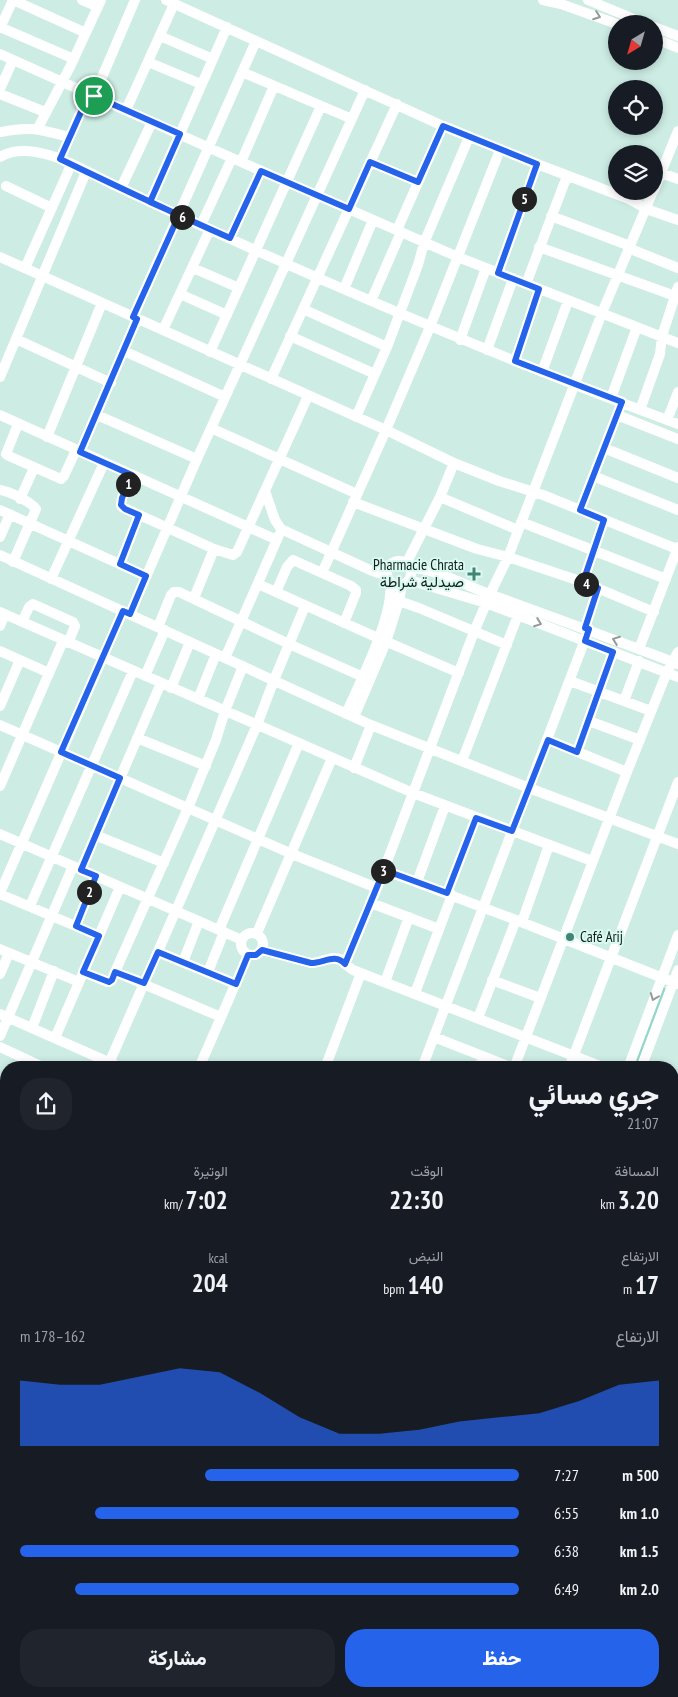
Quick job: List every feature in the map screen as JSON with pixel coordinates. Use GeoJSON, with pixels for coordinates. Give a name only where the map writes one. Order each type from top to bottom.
{"type":"FeatureCollection","features":[{"type":"Feature","properties":{"kind":"street"},"geometry":{"type":"LineString","coordinates":[[74,58],[0,28],[13,0],[86,33]]}},
{"type":"Feature","properties":{"kind":"street"},"geometry":{"type":"LineString","coordinates":[[38,128],[99,4],[82,0]]}},
{"type":"Feature","properties":{"kind":"street"},"geometry":{"type":"LineString","coordinates":[[60,159],[69,137],[92,95],[135,0]]}},
{"type":"Feature","properties":{"kind":"street"},"geometry":{"type":"LineString","coordinates":[[543,0],[562,2],[608,20]]}},
{"type":"Feature","properties":{"kind":"street"},"geometry":{"type":"LineString","coordinates":[[588,0],[624,15]]}},
{"type":"Feature","properties":{"kind":"street"},"geometry":{"type":"LineString","coordinates":[[126,110],[160,36],[170,2],[443,126],[678,220]]}},
{"type":"Feature","properties":{"kind":"street"},"geometry":{"type":"LineString","coordinates":[[150,202],[227,27]]}},
{"type":"Feature","properties":{"kind":"street"},"geometry":{"type":"LineString","coordinates":[[663,30],[678,36]]}},
{"type":"Feature","properties":{"kind":"street"},"geometry":{"type":"LineString","coordinates":[[160,36],[213,58]]}},
{"type":"Feature","properties":{"kind":"street"},"geometry":{"type":"LineString","coordinates":[[18,424],[6,454],[61,479],[97,415],[124,351],[135,318],[256,40]]}},
{"type":"Feature","properties":{"kind":"street"},"geometry":{"type":"LineString","coordinates":[[663,42],[678,48]]}},
{"type":"Feature","properties":{"kind":"street"},"geometry":{"type":"LineString","coordinates":[[0,54],[208,148],[458,257],[678,343]]}},
{"type":"Feature","properties":{"kind":"street"},"geometry":{"type":"LineString","coordinates":[[0,89],[13,60]]}},
{"type":"Feature","properties":{"kind":"street"},"geometry":{"type":"LineString","coordinates":[[148,62],[202,84]]}},
{"type":"Feature","properties":{"kind":"street"},"geometry":{"type":"LineString","coordinates":[[242,72],[352,119]]}},
{"type":"Feature","properties":{"kind":"street"},"geometry":{"type":"LineString","coordinates":[[163,330],[193,268],[206,227],[274,86]]}},
{"type":"Feature","properties":{"kind":"street"},"geometry":{"type":"LineString","coordinates":[[99,936],[0,893],[102,658],[146,576],[197,459],[365,90]]}},
{"type":"Feature","properties":{"kind":"street"},"geometry":{"type":"LineString","coordinates":[[0,94],[45,112]]}},
{"type":"Feature","properties":{"kind":"street"},"geometry":{"type":"LineString","coordinates":[[270,379],[397,104]]}},
{"type":"Feature","properties":{"kind":"street"},"geometry":{"type":"LineString","coordinates":[[210,352],[321,106]]}},
{"type":"Feature","properties":{"kind":"street"},"geometry":{"type":"LineString","coordinates":[[121,188],[152,122]]}},
{"type":"Feature","properties":{"kind":"street"},"geometry":{"type":"LineString","coordinates":[[371,301],[418,182],[443,126]]}},
{"type":"Feature","properties":{"kind":"street"},"geometry":{"type":"LineString","coordinates":[[0,132],[20,128],[38,128],[69,137]]}},
{"type":"Feature","properties":{"kind":"street"},"geometry":{"type":"LineString","coordinates":[[663,170],[678,131]]}},
{"type":"Feature","properties":{"kind":"street"},"geometry":{"type":"LineString","coordinates":[[356,417],[387,347],[418,265],[424,242],[469,136]]}},
{"type":"Feature","properties":{"kind":"street"},"geometry":{"type":"LineString","coordinates":[[0,157],[12,152],[33,150],[60,159],[150,202],[399,314],[460,340],[678,424]]}},
{"type":"Feature","properties":{"kind":"street"},"geometry":{"type":"LineString","coordinates":[[322,573],[430,327],[500,150]]}},
{"type":"Feature","properties":{"kind":"street"},"geometry":{"type":"LineString","coordinates":[[370,162],[418,182]]}},
{"type":"Feature","properties":{"kind":"street"},"geometry":{"type":"LineString","coordinates":[[498,273],[537,164]]}},
{"type":"Feature","properties":{"kind":"street"},"geometry":{"type":"LineString","coordinates":[[25,268],[71,165]]}},
{"type":"Feature","properties":{"kind":"street"},"geometry":{"type":"LineString","coordinates":[[230,238],[261,171]]}},
{"type":"Feature","properties":{"kind":"street"},"geometry":{"type":"LineString","coordinates":[[0,377],[86,172]]}},
{"type":"Feature","properties":{"kind":"street"},"geometry":{"type":"LineString","coordinates":[[663,173],[678,179]]}},
{"type":"Feature","properties":{"kind":"street"},"geometry":{"type":"LineString","coordinates":[[526,284],[567,176]]}},
{"type":"Feature","properties":{"kind":"street"},"geometry":{"type":"LineString","coordinates":[[6,186],[52,208]]}},
{"type":"Feature","properties":{"kind":"street"},"geometry":{"type":"LineString","coordinates":[[345,964],[384,870],[474,632],[508,557],[602,313],[649,200]]}},
{"type":"Feature","properties":{"kind":"street"},"geometry":{"type":"LineString","coordinates":[[551,216],[678,268]]}},
{"type":"Feature","properties":{"kind":"street"},"geometry":{"type":"LineString","coordinates":[[344,289],[373,220]]}},
{"type":"Feature","properties":{"kind":"street"},"geometry":{"type":"LineString","coordinates":[[539,247],[618,276],[677,293],[662,336],[660,354],[640,410]]}},
{"type":"Feature","properties":{"kind":"street"},"geometry":{"type":"LineString","coordinates":[[0,257],[386,430],[454,463],[678,548],[640,649]]}},
{"type":"Feature","properties":{"kind":"street"},"geometry":{"type":"LineString","coordinates":[[193,268],[239,288]]}},
{"type":"Feature","properties":{"kind":"street"},"geometry":{"type":"LineString","coordinates":[[460,340],[486,268]]}},
{"type":"Feature","properties":{"kind":"street"},"geometry":{"type":"LineString","coordinates":[[487,350],[514,279]]}},
{"type":"Feature","properties":{"kind":"street"},"geometry":{"type":"LineString","coordinates":[[515,361],[539,289]]}},
{"type":"Feature","properties":{"kind":"street"},"geometry":{"type":"LineString","coordinates":[[180,294],[227,315]]}},
{"type":"Feature","properties":{"kind":"street"},"geometry":{"type":"LineString","coordinates":[[542,372],[568,300]]}},
{"type":"Feature","properties":{"kind":"street"},"geometry":{"type":"LineString","coordinates":[[47,437],[102,303]]}},
{"type":"Feature","properties":{"kind":"street"},"geometry":{"type":"LineString","coordinates":[[303,309],[387,347]]}},
{"type":"Feature","properties":{"kind":"street"},"geometry":{"type":"LineString","coordinates":[[611,398],[637,327]]}},
{"type":"Feature","properties":{"kind":"street"},"geometry":{"type":"LineString","coordinates":[[290,336],[375,374]]}},
{"type":"Feature","properties":{"kind":"street"},"geometry":{"type":"LineString","coordinates":[[16,339],[111,383]]}},
{"type":"Feature","properties":{"kind":"street"},"geometry":{"type":"LineString","coordinates":[[124,351],[225,398]]}},
{"type":"Feature","properties":{"kind":"street"},"geometry":{"type":"LineString","coordinates":[[667,420],[678,392]]}},
{"type":"Feature","properties":{"kind":"street"},"geometry":{"type":"LineString","coordinates":[[132,475],[122,498],[121,505],[125,509],[214,549],[230,555],[235,554],[308,396]]}},
{"type":"Feature","properties":{"kind":"street"},"geometry":{"type":"LineString","coordinates":[[580,510],[622,402]]}},
{"type":"Feature","properties":{"kind":"street"},"geometry":{"type":"LineString","coordinates":[[97,415],[197,459]]}},
{"type":"Feature","properties":{"kind":"street"},"geometry":{"type":"LineString","coordinates":[[617,415],[678,439]]}},
{"type":"Feature","properties":{"kind":"street"},"geometry":{"type":"LineString","coordinates":[[0,416],[277,540]]}},
{"type":"Feature","properties":{"kind":"street"},"geometry":{"type":"LineString","coordinates":[[211,428],[355,498],[424,529],[477,549],[508,557],[583,582],[654,612]]}},
{"type":"Feature","properties":{"kind":"street"},"geometry":{"type":"LineString","coordinates":[[604,448],[678,478]]}},
{"type":"Feature","properties":{"kind":"street"},"geometry":{"type":"LineString","coordinates":[[51,579],[104,462]]}},
{"type":"Feature","properties":{"kind":"street"},"geometry":{"type":"LineString","coordinates":[[350,715],[382,640],[394,600],[411,576],[408,566],[454,463]]}},
{"type":"Feature","properties":{"kind":"street"},"geometry":{"type":"LineString","coordinates":[[20,499],[34,468]]}},
{"type":"Feature","properties":{"kind":"street"},"geometry":{"type":"LineString","coordinates":[[593,476],[678,510]]}},
{"type":"Feature","properties":{"kind":"street"},"geometry":{"type":"LineString","coordinates":[[0,490],[36,508],[30,524],[4,560],[126,612],[372,725],[529,788],[678,844]]}},
{"type":"Feature","properties":{"kind":"street"},"geometry":{"type":"LineString","coordinates":[[265,491],[274,520],[281,529],[397,585],[405,583],[488,599],[587,628],[640,649],[676,659],[667,672],[626,772],[517,1061]]}},
{"type":"Feature","properties":{"kind":"street"},"geometry":{"type":"LineString","coordinates":[[440,497],[594,550],[666,579]]}},
{"type":"Feature","properties":{"kind":"street"},"geometry":{"type":"LineString","coordinates":[[0,510],[146,576]]}},
{"type":"Feature","properties":{"kind":"street"},"geometry":{"type":"LineString","coordinates":[[0,537],[10,514]]}},
{"type":"Feature","properties":{"kind":"street"},"geometry":{"type":"LineString","coordinates":[[120,564],[139,515]]}},
{"type":"Feature","properties":{"kind":"street"},"geometry":{"type":"LineString","coordinates":[[583,582],[604,520]]}},
{"type":"Feature","properties":{"kind":"street"},"geometry":{"type":"LineString","coordinates":[[198,699],[220,656],[242,621],[281,529]]}},
{"type":"Feature","properties":{"kind":"street"},"geometry":{"type":"LineString","coordinates":[[194,598],[214,549]]}},
{"type":"Feature","properties":{"kind":"street"},"geometry":{"type":"LineString","coordinates":[[276,592],[290,561],[296,561],[355,588],[356,590],[344,623]]}},
{"type":"Feature","properties":{"kind":"street"},"geometry":{"type":"LineString","coordinates":[[394,600],[387,571],[389,565],[401,561],[408,566],[421,568],[488,599],[518,616],[678,676]]}},
{"type":"Feature","properties":{"kind":"street"},"geometry":{"type":"LineString","coordinates":[[258,584],[459,673]]}},
{"type":"Feature","properties":{"kind":"street"},"geometry":{"type":"LineString","coordinates":[[425,1061],[585,641],[598,588]]}},
{"type":"Feature","properties":{"kind":"street"},"geometry":{"type":"LineString","coordinates":[[145,676],[174,592],[179,592],[366,678]]}},
{"type":"Feature","properties":{"kind":"street"},"geometry":{"type":"LineString","coordinates":[[394,600],[419,608],[507,645]]}},
{"type":"Feature","properties":{"kind":"street"},"geometry":{"type":"LineString","coordinates":[[0,786],[5,761],[23,735],[49,673],[75,626],[73,622],[33,604],[29,607],[22,622]]}},
{"type":"Feature","properties":{"kind":"street"},"geometry":{"type":"LineString","coordinates":[[110,1061],[257,725],[305,606]]}},
{"type":"Feature","properties":{"kind":"street"},"geometry":{"type":"LineString","coordinates":[[0,626],[2,613],[413,793],[592,861]]}},
{"type":"Feature","properties":{"kind":"street"},"geometry":{"type":"LineString","coordinates":[[462,761],[518,616]]}},
{"type":"Feature","properties":{"kind":"street"},"geometry":{"type":"LineString","coordinates":[[0,1036],[4,1016],[32,962],[52,915],[95,835],[138,738],[190,642]]}},
{"type":"Feature","properties":{"kind":"street"},"geometry":{"type":"LineString","coordinates":[[0,651],[49,673]]}},
{"type":"Feature","properties":{"kind":"street"},"geometry":{"type":"LineString","coordinates":[[577,752],[613,652]]}},
{"type":"Feature","properties":{"kind":"street"},"geometry":{"type":"LineString","coordinates":[[0,706],[20,660]]}},
{"type":"Feature","properties":{"kind":"street"},"geometry":{"type":"LineString","coordinates":[[624,701],[639,661]]}},
{"type":"Feature","properties":{"kind":"street"},"geometry":{"type":"LineString","coordinates":[[0,974],[5,951],[54,972],[109,982],[112,980],[206,766],[243,666]]}},
{"type":"Feature","properties":{"kind":"street"},"geometry":{"type":"LineString","coordinates":[[30,906],[133,671]]}},
{"type":"Feature","properties":{"kind":"street"},"geometry":{"type":"LineString","coordinates":[[570,681],[652,712]]}},
{"type":"Feature","properties":{"kind":"street"},"geometry":{"type":"LineString","coordinates":[[588,722],[640,740]]}},
{"type":"Feature","properties":{"kind":"street"},"geometry":{"type":"LineString","coordinates":[[0,725],[292,854],[377,888]]}},
{"type":"Feature","properties":{"kind":"street"},"geometry":{"type":"LineString","coordinates":[[354,768],[372,725]]}},
{"type":"Feature","properties":{"kind":"street"},"geometry":{"type":"LineString","coordinates":[[138,738],[206,766]]}},
{"type":"Feature","properties":{"kind":"street"},"geometry":{"type":"LineString","coordinates":[[548,740],[626,772]]}},
{"type":"Feature","properties":{"kind":"street"},"geometry":{"type":"LineString","coordinates":[[208,972],[222,931],[299,743]]}},
{"type":"Feature","properties":{"kind":"street"},"geometry":{"type":"LineString","coordinates":[[256,933],[292,854],[332,758]]}},
{"type":"Feature","properties":{"kind":"street"},"geometry":{"type":"LineString","coordinates":[[571,1061],[678,782]]}},
{"type":"Feature","properties":{"kind":"street"},"geometry":{"type":"LineString","coordinates":[[417,882],[445,806]]}},
{"type":"Feature","properties":{"kind":"street"},"geometry":{"type":"LineString","coordinates":[[415,993],[439,929],[476,818]]}},
{"type":"Feature","properties":{"kind":"street"},"geometry":{"type":"LineString","coordinates":[[0,834],[242,940]]}},
{"type":"Feature","properties":{"kind":"street"},"geometry":{"type":"LineString","coordinates":[[95,835],[164,863]]}},
{"type":"Feature","properties":{"kind":"street"},"geometry":{"type":"LineString","coordinates":[[478,1018],[549,845]]}},
{"type":"Feature","properties":{"kind":"street"},"geometry":{"type":"LineString","coordinates":[[384,870],[676,983]]}},
{"type":"Feature","properties":{"kind":"street"},"geometry":{"type":"LineString","coordinates":[[76,926],[96,876]]}},
{"type":"Feature","properties":{"kind":"street"},"geometry":{"type":"LineString","coordinates":[[55,1038],[120,887]]}},
{"type":"Feature","properties":{"kind":"street"},"geometry":{"type":"LineString","coordinates":[[371,902],[439,929]]}},
{"type":"Feature","properties":{"kind":"street"},"geometry":{"type":"LineString","coordinates":[[385,982],[409,917]]}},
{"type":"Feature","properties":{"kind":"street"},"geometry":{"type":"LineString","coordinates":[[184,962],[199,921]]}},
{"type":"Feature","properties":{"kind":"street"},"geometry":{"type":"LineString","coordinates":[[256,933],[264,941],[262,950],[256,955],[248,955],[241,947],[242,940],[246,934],[256,933]]}},
{"type":"Feature","properties":{"kind":"street"},"geometry":{"type":"LineString","coordinates":[[631,1061],[678,935]]}},
{"type":"Feature","properties":{"kind":"street"},"geometry":{"type":"LineString","coordinates":[[262,950],[311,963],[319,963],[335,958],[341,960],[353,970],[588,1061]]}},
{"type":"Feature","properties":{"kind":"street"},"geometry":{"type":"LineString","coordinates":[[158,952],[236,984]]}},
{"type":"Feature","properties":{"kind":"street"},"geometry":{"type":"LineString","coordinates":[[202,1061],[248,955]]}},
{"type":"Feature","properties":{"kind":"street"},"geometry":{"type":"LineString","coordinates":[[644,1061],[676,983],[678,970]]}},
{"type":"Feature","properties":{"kind":"street"},"geometry":{"type":"LineString","coordinates":[[32,1028],[54,972]]}},
{"type":"Feature","properties":{"kind":"street"},"geometry":{"type":"LineString","coordinates":[[115,972],[222,1016]]}},
{"type":"Feature","properties":{"kind":"street"},"geometry":{"type":"LineString","coordinates":[[330,1061],[361,973]]}},
{"type":"Feature","properties":{"kind":"street"},"geometry":{"type":"LineString","coordinates":[[492,980],[540,998]]}},
{"type":"Feature","properties":{"kind":"street"},"geometry":{"type":"LineString","coordinates":[[4,1016],[55,1038],[100,1061]]}},
{"type":"Feature","properties":{"kind":"street"},"geometry":{"type":"LineString","coordinates":[[434,1037],[496,1061]]}},
{"type":"Feature","properties":{"kind":"street"},"geometry":{"type":"LineString","coordinates":[[0,1048],[30,1061]]}},
{"type":"Feature","properties":{"kind":"street"},"geometry":{"type":"LineString","coordinates":[[481,1061],[483,1056]]}},
{"type":"Feature","properties":{"kind":"green space"},"geometry":{"type":"Polygon","coordinates":[[[662,987],[668,989],[640,1061],[634,1061],[662,987]]]}},
{"type":"Feature","properties":{"kind":"place","name":"Pharmacie Chrata صيدلية شراطة"},"geometry":{"type":"Point","coordinates":[474,574]}},
{"type":"Feature","properties":{"kind":"place","name":"Café Arij"},"geometry":{"type":"Point","coordinates":[570,937]}},
{"type":"Feature","properties":{"kind":"route"},"geometry":{"type":"LineString","coordinates":[[94,96],[89,94],[60,159],[121,188],[179,215],[230,238],[261,171],[349,209],[370,162],[418,182],[443,126],[537,164],[498,273],[539,289],[515,361],[622,402],[580,510],[604,520],[583,582],[598,588],[585,628],[589,629],[585,641],[613,652],[577,752],[548,740],[512,831],[476,818],[447,893],[384,870],[345,964],[335,958],[319,963],[301,962],[262,950],[256,955],[248,955],[236,984],[158,952],[144,983],[115,972],[112,980],[109,982],[83,972],[99,936],[76,926],[96,876],[81,870],[120,778],[61,752],[123,611],[130,614],[146,576],[120,564],[139,515],[125,509],[121,505],[132,475],[80,452],[137,319],[133,317],[179,215],[150,202],[180,134],[94,96]]}}]}
